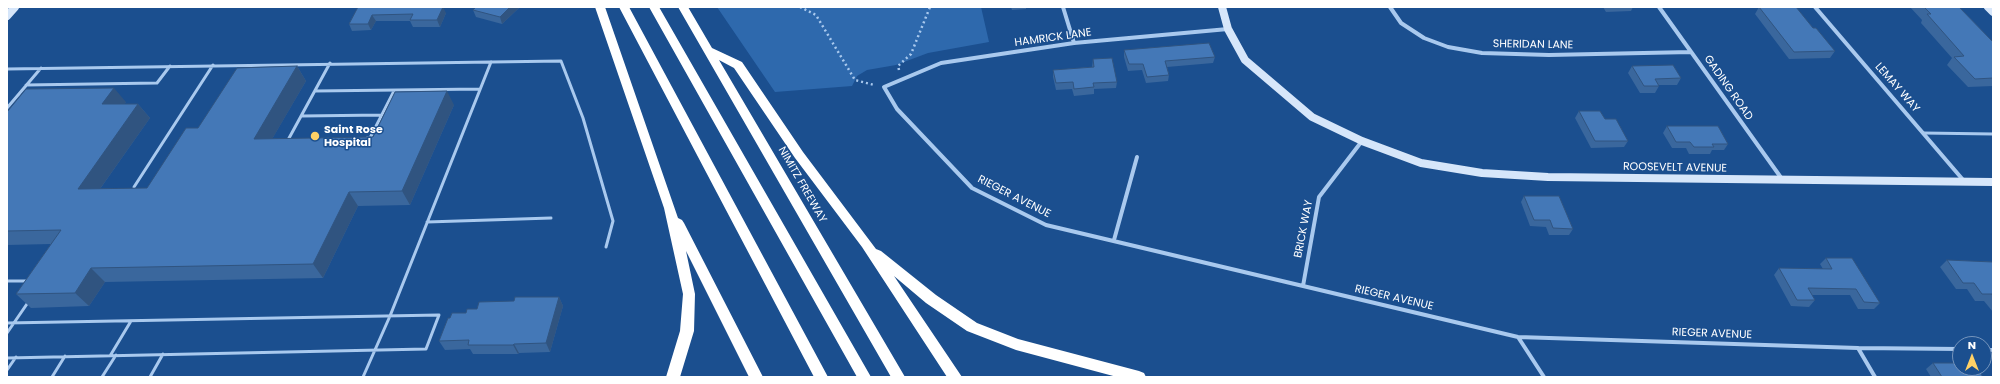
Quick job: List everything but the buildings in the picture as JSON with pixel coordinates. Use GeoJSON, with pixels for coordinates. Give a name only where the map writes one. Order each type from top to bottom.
{"type":"FeatureCollection","features":[{"type":"Feature","properties":{"kind":"highway"},"geometry":{"type":"LineString","coordinates":[[600,7],[670,208],[689,294],[686,331],[673,377]]}},
{"type":"Feature","properties":{"kind":"highway"},"geometry":{"type":"LineString","coordinates":[[624,7],[821,377]]}},
{"type":"Feature","properties":{"kind":"highway"},"geometry":{"type":"LineString","coordinates":[[654,7],[864,377]]}},
{"type":"Feature","properties":{"kind":"highway","name":"NIMITZ FREEWAY"},"geometry":{"type":"LineString","coordinates":[[683,7],[710,51],[898,377]]}},
{"type":"Feature","properties":{"kind":"highway"},"geometry":{"type":"LineString","coordinates":[[710,51],[738,65],[799,155],[866,244],[955,377]]}},
{"type":"Feature","properties":{"kind":"highway"},"geometry":{"type":"LineString","coordinates":[[670,208],[756,377]]}},
{"type":"Feature","properties":{"kind":"highway"},"geometry":{"type":"LineString","coordinates":[[866,244],[930,300],[972,327],[1016,344],[1139,377]]}},
{"type":"Feature","properties":{"kind":"street"},"geometry":{"type":"LineString","coordinates":[[7,16],[15,7]]}},
{"type":"Feature","properties":{"kind":"street"},"geometry":{"type":"LineString","coordinates":[[1062,7],[1074,43]]}},
{"type":"Feature","properties":{"kind":"street","name":"ROOSEVELT AVENUE"},"geometry":{"type":"LineString","coordinates":[[1222,7],[1228,29],[1245,60],[1312,117],[1362,142],[1420,163],[1482,173],[1548,177],[1993,182]]}},
{"type":"Feature","properties":{"kind":"street","name":"SHERIDAN LANE"},"geometry":{"type":"LineString","coordinates":[[1390,7],[1401,23],[1424,38],[1448,47],[1482,53],[1549,55],[1691,52]]}},
{"type":"Feature","properties":{"kind":"street","name":"GADING ROAD"},"geometry":{"type":"LineString","coordinates":[[1659,7],[1782,180]]}},
{"type":"Feature","properties":{"kind":"street","name":"LEMAY WAY"},"geometry":{"type":"LineString","coordinates":[[1815,7],[1964,181]]}},
{"type":"Feature","properties":{"kind":"street"},"geometry":{"type":"LineString","coordinates":[[1988,7],[1993,12]]}},
{"type":"Feature","properties":{"kind":"street","name":"HAMRICK LANE"},"geometry":{"type":"LineString","coordinates":[[884,87],[941,63],[1074,43],[1228,29]]}},
{"type":"Feature","properties":{"kind":"street","name":"RIEGER AVENUE"},"geometry":{"type":"LineString","coordinates":[[884,87],[897,109],[972,188],[1046,225],[1518,337],[1952,350]]}},
{"type":"Feature","properties":{"kind":"street","name":"BRICK WAY"},"geometry":{"type":"LineString","coordinates":[[1303,286],[1319,197],[1362,142]]}},
{"type":"Feature","properties":{"kind":"street"},"geometry":{"type":"LineString","coordinates":[[1114,240],[1137,157]]}},
{"type":"Feature","properties":{"kind":"street"},"geometry":{"type":"LineString","coordinates":[[1518,337],[1544,377]]}},
{"type":"Feature","properties":{"kind":"street"},"geometry":{"type":"LineString","coordinates":[[1858,348],[1875,377]]}},
{"type":"Feature","properties":{"kind":"lane"},"geometry":{"type":"LineString","coordinates":[[7,69],[330,63],[561,61],[583,118],[613,221],[606,247]]}},
{"type":"Feature","properties":{"kind":"lane"},"geometry":{"type":"LineString","coordinates":[[363,377],[390,316],[491,62]]}},
{"type":"Feature","properties":{"kind":"lane"},"geometry":{"type":"LineString","coordinates":[[296,140],[288,140],[330,63]]}},
{"type":"Feature","properties":{"kind":"lane"},"geometry":{"type":"LineString","coordinates":[[134,187],[213,65]]}},
{"type":"Feature","properties":{"kind":"lane"},"geometry":{"type":"LineString","coordinates":[[26,85],[157,83],[170,66]]}},
{"type":"Feature","properties":{"kind":"lane"},"geometry":{"type":"LineString","coordinates":[[7,108],[41,68]]}},
{"type":"Feature","properties":{"kind":"lane"},"geometry":{"type":"LineString","coordinates":[[315,92],[480,89]]}},
{"type":"Feature","properties":{"kind":"lane"},"geometry":{"type":"LineString","coordinates":[[363,138],[370,138],[394,91]]}},
{"type":"Feature","properties":{"kind":"lane"},"geometry":{"type":"LineString","coordinates":[[302,116],[382,115]]}},
{"type":"Feature","properties":{"kind":"lane"},"geometry":{"type":"LineString","coordinates":[[1923,133],[1993,134]]}},
{"type":"Feature","properties":{"kind":"lane"},"geometry":{"type":"LineString","coordinates":[[427,222],[551,218]]}},
{"type":"Feature","properties":{"kind":"lane"},"geometry":{"type":"LineString","coordinates":[[7,281],[35,281]]}},
{"type":"Feature","properties":{"kind":"lane"},"geometry":{"type":"LineString","coordinates":[[7,333],[30,299]]}},
{"type":"Feature","properties":{"kind":"lane"},"geometry":{"type":"LineString","coordinates":[[7,323],[439,315],[426,349],[7,358]]}},
{"type":"Feature","properties":{"kind":"lane"},"geometry":{"type":"LineString","coordinates":[[110,356],[131,321]]}},
{"type":"Feature","properties":{"kind":"lane"},"geometry":{"type":"LineString","coordinates":[[150,377],[163,354]]}},
{"type":"Feature","properties":{"kind":"lane"},"geometry":{"type":"LineString","coordinates":[[102,377],[116,355]]}},
{"type":"Feature","properties":{"kind":"lane"},"geometry":{"type":"LineString","coordinates":[[52,377],[65,356]]}},
{"type":"Feature","properties":{"kind":"lane"},"geometry":{"type":"LineString","coordinates":[[7,370],[16,357]]}},
{"type":"Feature","properties":{"kind":"path"},"geometry":{"type":"LineString","coordinates":[[800,7],[816,15],[855,80],[884,87]]}},
{"type":"Feature","properties":{"kind":"path"},"geometry":{"type":"LineString","coordinates":[[902,80],[898,66],[911,54],[930,7]]}},
{"type":"Feature","properties":{"kind":"shaded area"},"geometry":{"type":"Polygon","coordinates":[[[717,7],[981,7],[989,42],[928,53],[896,65],[867,70],[857,76],[852,86],[775,92],[717,7]]]}},
{"type":"Feature","properties":{"kind":"place","name":"Saint Rose Hospital"},"geometry":{"type":"Point","coordinates":[315,136]}}]}
